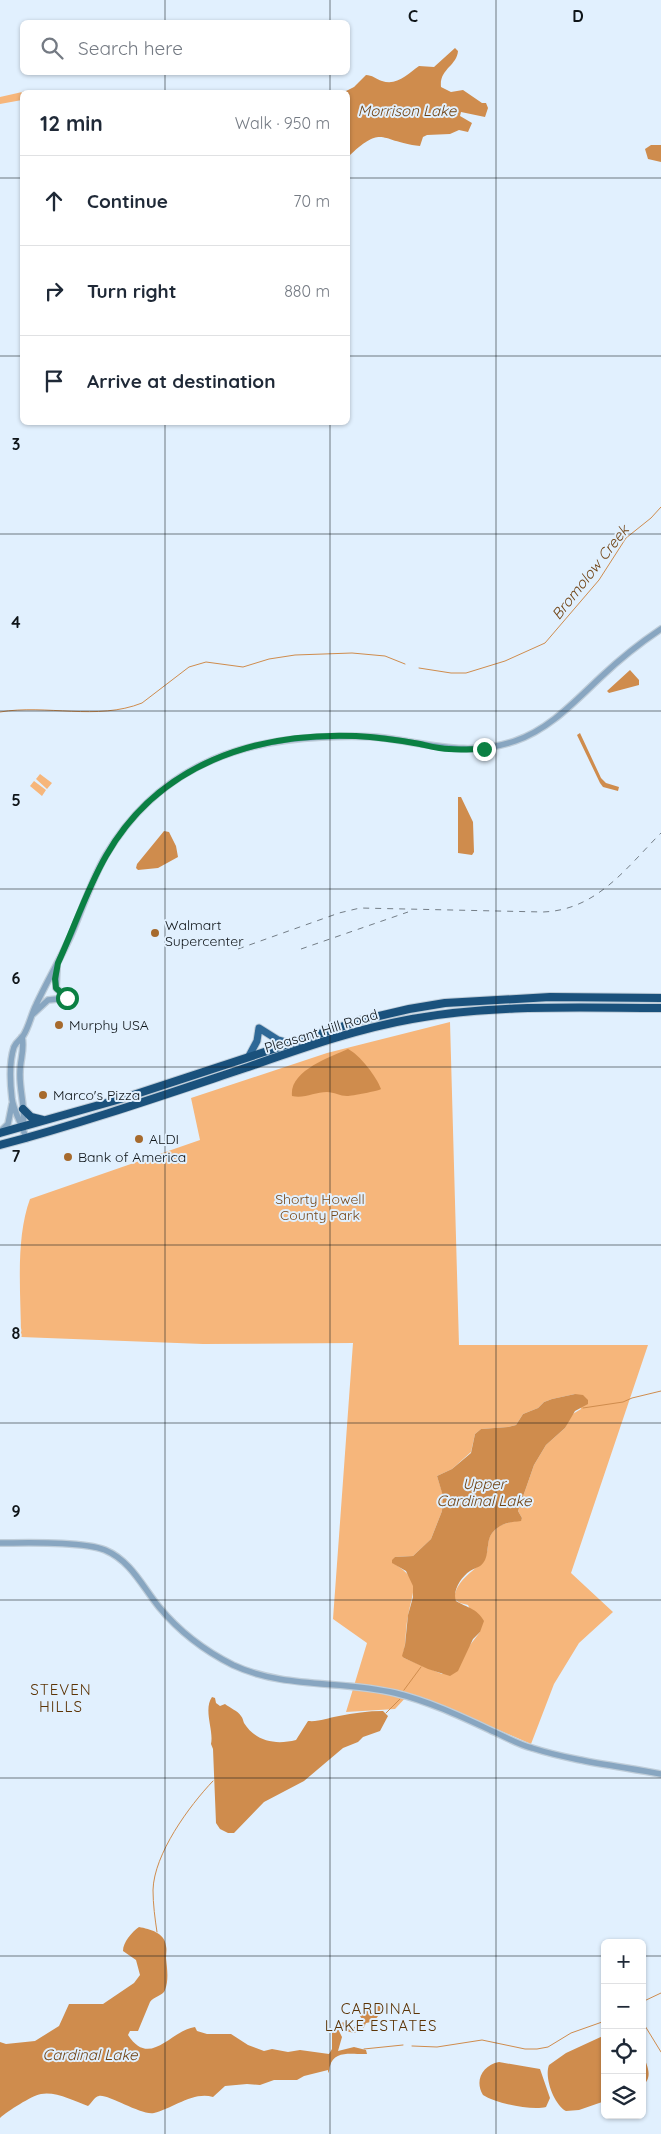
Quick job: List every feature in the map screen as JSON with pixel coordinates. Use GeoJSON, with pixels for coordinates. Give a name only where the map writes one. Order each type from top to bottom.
{"type":"FeatureCollection","features":[{"type":"Feature","properties":{"kind":"highway","name":"Pleasant Hill Road"},"geometry":{"type":"LineString","coordinates":[[0,1132],[124,1098],[368,1018],[409,1009],[445,1004],[550,997],[661,998]]}},
{"type":"Feature","properties":{"kind":"highway","name":"Pleasant Hill Road"},"geometry":{"type":"LineString","coordinates":[[0,1145],[365,1030],[410,1019],[479,1010],[546,1006],[661,1008]]}},
{"type":"Feature","properties":{"kind":"highway"},"geometry":{"type":"LineString","coordinates":[[23,1109],[31,1118],[45,1120]]}},
{"type":"Feature","properties":{"kind":"main road"},"geometry":{"type":"LineString","coordinates":[[249,1056],[257,1041],[259,1028],[278,1040],[289,1043]]}},
{"type":"Feature","properties":{"kind":"street"},"geometry":{"type":"LineString","coordinates":[[0,1132],[8,1123],[12,1102],[11,1059],[15,1044],[22,1037],[58,963],[102,864],[121,834],[156,796],[174,782],[202,765],[238,749],[289,739],[353,736],[382,738],[448,749],[484,749],[500,746],[530,735],[547,725],[625,656],[661,629]]}},
{"type":"Feature","properties":{"kind":"street"},"geometry":{"type":"LineString","coordinates":[[33,1014],[48,1000],[67,998],[56,988],[55,979],[58,963]]}},
{"type":"Feature","properties":{"kind":"street"},"geometry":{"type":"LineString","coordinates":[[22,1037],[24,1045],[20,1072],[25,1117],[23,1126]]}},
{"type":"Feature","properties":{"kind":"street"},"geometry":{"type":"LineString","coordinates":[[12,1102],[18,1119],[23,1126],[26,1138]]}},
{"type":"Feature","properties":{"kind":"street"},"geometry":{"type":"LineString","coordinates":[[0,1544],[82,1545],[104,1550],[131,1569],[158,1606],[172,1621],[233,1665],[251,1671],[318,1685],[359,1687],[395,1693],[449,1712],[531,1748],[661,1774]]}},
{"type":"Feature","properties":{"kind":"green space"},"geometry":{"type":"Polygon","coordinates":[[[20,92],[20,100],[0,104],[0,97],[20,92]]]}},
{"type":"Feature","properties":{"kind":"green space"},"geometry":{"type":"Polygon","coordinates":[[[40,774],[52,783],[47,789],[36,779],[40,774]]]}},
{"type":"Feature","properties":{"kind":"green space"},"geometry":{"type":"Polygon","coordinates":[[[34,781],[46,790],[42,796],[30,786],[34,781]]]}},
{"type":"Feature","properties":{"kind":"green space","name":"Shorty Howell County Park"},"geometry":{"type":"Polygon","coordinates":[[[450,1022],[459,1345],[648,1345],[571,1573],[613,1612],[579,1643],[554,1684],[531,1744],[408,1695],[395,1709],[346,1712],[367,1643],[333,1619],[353,1343],[203,1344],[21,1337],[22,1232],[30,1199],[200,1140],[191,1098],[327,1053],[450,1022]],[[575,1394],[544,1402],[538,1408],[523,1414],[516,1425],[481,1429],[475,1434],[471,1452],[452,1469],[437,1476],[443,1495],[442,1511],[431,1539],[413,1556],[395,1557],[393,1563],[408,1575],[412,1580],[413,1586],[403,1652],[404,1658],[442,1674],[480,1632],[468,1605],[454,1599],[459,1585],[485,1557],[492,1533],[501,1525],[521,1520],[522,1518],[518,1511],[534,1465],[546,1445],[565,1428],[571,1415],[581,1409],[575,1394]]]}},
{"type":"Feature","properties":{"kind":"water","name":"Morrison Lake"},"geometry":{"type":"Polygon","coordinates":[[[455,48],[458,51],[457,56],[445,72],[441,81],[441,87],[451,92],[463,90],[482,103],[486,103],[488,108],[485,117],[461,112],[460,116],[472,123],[468,132],[459,130],[450,134],[427,135],[423,137],[420,146],[382,137],[376,138],[369,140],[350,155],[350,90],[348,90],[354,87],[366,75],[382,81],[393,82],[419,66],[434,67],[455,48]]]}},
{"type":"Feature","properties":{"kind":"water"},"geometry":{"type":"Polygon","coordinates":[[[651,145],[661,145],[661,162],[648,159],[645,149],[651,145]]]}},
{"type":"Feature","properties":{"kind":"water"},"geometry":{"type":"Polygon","coordinates":[[[630,670],[639,680],[639,685],[609,693],[607,691],[630,670]]]}},
{"type":"Feature","properties":{"kind":"water"},"geometry":{"type":"Polygon","coordinates":[[[580,733],[601,778],[606,783],[619,787],[618,791],[603,787],[600,783],[577,735],[580,733]]]}},
{"type":"Feature","properties":{"kind":"water"},"geometry":{"type":"Polygon","coordinates":[[[458,797],[461,797],[473,822],[474,852],[472,855],[458,853],[458,797]]]}},
{"type":"Feature","properties":{"kind":"water"},"geometry":{"type":"Polygon","coordinates":[[[164,831],[169,832],[176,846],[178,857],[158,868],[138,870],[136,868],[137,864],[164,831]]]}},
{"type":"Feature","properties":{"kind":"water"},"geometry":{"type":"Polygon","coordinates":[[[348,1049],[367,1066],[381,1089],[347,1096],[327,1092],[301,1097],[292,1096],[293,1087],[297,1079],[304,1072],[312,1066],[348,1049]]]}},
{"type":"Feature","properties":{"kind":"water","name":"Upper Cardinal Lake"},"geometry":{"type":"Polygon","coordinates":[[[575,1394],[583,1395],[588,1400],[588,1404],[575,1411],[565,1428],[546,1445],[534,1465],[518,1511],[522,1518],[521,1521],[505,1524],[493,1532],[490,1536],[483,1563],[467,1574],[456,1589],[456,1601],[475,1611],[484,1621],[480,1632],[473,1639],[458,1671],[450,1676],[404,1658],[402,1656],[408,1615],[413,1597],[413,1586],[406,1571],[392,1563],[392,1560],[395,1557],[413,1556],[431,1539],[442,1511],[443,1496],[437,1476],[452,1469],[471,1453],[475,1434],[481,1429],[516,1425],[523,1414],[538,1408],[544,1402],[575,1394]]]}},
{"type":"Feature","properties":{"kind":"water"},"geometry":{"type":"Polygon","coordinates":[[[212,1697],[215,1698],[216,1703],[220,1706],[225,1704],[238,1713],[254,1734],[274,1742],[296,1740],[308,1721],[372,1711],[383,1711],[388,1716],[380,1731],[363,1737],[358,1742],[343,1748],[304,1781],[264,1802],[234,1833],[228,1833],[220,1829],[216,1823],[213,1749],[208,1708],[212,1697]]]}},
{"type":"Feature","properties":{"kind":"water","name":"Cardinal Lake"},"geometry":{"type":"Polygon","coordinates":[[[139,1927],[156,1932],[163,1938],[166,1949],[167,1978],[164,1992],[150,2002],[138,2031],[130,2031],[128,2035],[136,2045],[144,2049],[153,2048],[195,2027],[197,2031],[207,2034],[231,2034],[248,2045],[264,2051],[272,2049],[288,2052],[300,2050],[329,2054],[332,2049],[332,2031],[338,2023],[347,2022],[353,2028],[363,2021],[360,2016],[365,2004],[368,2012],[372,2014],[380,2003],[382,2005],[377,2017],[373,2021],[366,2023],[363,2029],[354,2033],[338,2029],[342,2037],[338,2051],[354,2047],[366,2050],[367,2054],[340,2055],[332,2061],[328,2073],[328,2070],[304,2076],[297,2080],[274,2080],[260,2085],[225,2086],[213,2097],[198,2096],[190,2098],[154,2113],[142,2111],[103,2096],[94,2099],[88,2106],[65,2097],[47,2093],[37,2095],[0,2118],[0,2042],[6,2044],[35,2041],[59,2026],[69,2004],[103,2004],[134,1983],[140,1975],[136,1960],[123,1951],[128,1937],[139,1927]]]}},
{"type":"Feature","properties":{"kind":"water"},"geometry":{"type":"Polygon","coordinates":[[[601,2037],[601,2102],[579,2110],[566,2111],[558,2103],[551,2090],[548,2070],[549,2065],[566,2053],[601,2037]]]}},
{"type":"Feature","properties":{"kind":"water"},"geometry":{"type":"Polygon","coordinates":[[[499,2062],[540,2069],[550,2098],[546,2107],[514,2106],[483,2095],[479,2084],[482,2074],[488,2066],[499,2062]]]}},
{"type":"Feature","properties":{"kind":"water"},"geometry":{"type":"Polygon","coordinates":[[[646,2063],[649,2075],[646,2082],[646,2063]]]}},
{"type":"Feature","properties":{"kind":"waterway","name":"Bromolow Creek"},"geometry":{"type":"LineString","coordinates":[[419,668],[451,673],[466,673],[505,661],[545,643],[599,580],[626,538],[651,518],[661,507]]}},
{"type":"Feature","properties":{"kind":"waterway","name":"Bromolow Creek"},"geometry":{"type":"LineString","coordinates":[[0,712],[17,710],[89,712],[125,708],[142,703],[189,667],[206,662],[243,667],[269,659],[295,655],[352,653],[385,656],[405,664]]}},
{"type":"Feature","properties":{"kind":"waterway"},"geometry":{"type":"LineString","coordinates":[[583,1408],[623,1402],[661,1391]]}},
{"type":"Feature","properties":{"kind":"waterway"},"geometry":{"type":"LineString","coordinates":[[404,1690],[421,1667]]}},
{"type":"Feature","properties":{"kind":"waterway"},"geometry":{"type":"LineString","coordinates":[[386,1713],[400,1699]]}},
{"type":"Feature","properties":{"kind":"waterway"},"geometry":{"type":"LineString","coordinates":[[157,1932],[153,1890],[159,1861],[174,1831],[213,1781]]}},
{"type":"Feature","properties":{"kind":"waterway"},"geometry":{"type":"LineString","coordinates":[[646,2000],[661,1993]]}},
{"type":"Feature","properties":{"kind":"waterway"},"geometry":{"type":"LineString","coordinates":[[412,2046],[437,2047],[482,2040],[525,2049],[537,2049],[548,2047],[571,2033],[601,2022]]}},
{"type":"Feature","properties":{"kind":"waterway"},"geometry":{"type":"LineString","coordinates":[[646,2028],[661,2052]]}},
{"type":"Feature","properties":{"kind":"waterway"},"geometry":{"type":"LineString","coordinates":[[364,2049],[403,2045]]}},
{"type":"Feature","properties":{"kind":"railway"},"geometry":{"type":"LineString","coordinates":[[238,949],[339,913],[360,908],[543,912],[562,909],[579,904],[609,885],[661,833]]}},
{"type":"Feature","properties":{"kind":"railway"},"geometry":{"type":"LineString","coordinates":[[301,949],[408,912]]}},
{"type":"Feature","properties":{"kind":"place","name":"Walmart Supercenter"},"geometry":{"type":"Point","coordinates":[155,933]}},
{"type":"Feature","properties":{"kind":"place","name":"Murphy USA"},"geometry":{"type":"Point","coordinates":[59,1025]}},
{"type":"Feature","properties":{"kind":"place","name":"Marco's Pizza"},"geometry":{"type":"Point","coordinates":[43,1095]}},
{"type":"Feature","properties":{"kind":"place","name":"ALDI"},"geometry":{"type":"Point","coordinates":[139,1139]}},
{"type":"Feature","properties":{"kind":"place","name":"Bank of America"},"geometry":{"type":"Point","coordinates":[68,1157]}},
{"type":"Feature","properties":{"kind":"district","name":"STEVEN HILLS"},"geometry":{"type":"Point","coordinates":[61,1698]}},
{"type":"Feature","properties":{"kind":"district","name":"CARDINAL LAKE ESTATES"},"geometry":{"type":"Point","coordinates":[381,2016]}},
{"type":"Feature","properties":{"kind":"route"},"geometry":{"type":"LineString","coordinates":[[67,998],[56,988],[55,979],[58,963],[107,853],[121,834],[156,796],[190,771],[208,761],[238,749],[264,742],[289,739],[353,736],[382,738],[448,749],[484,749]]}}]}
